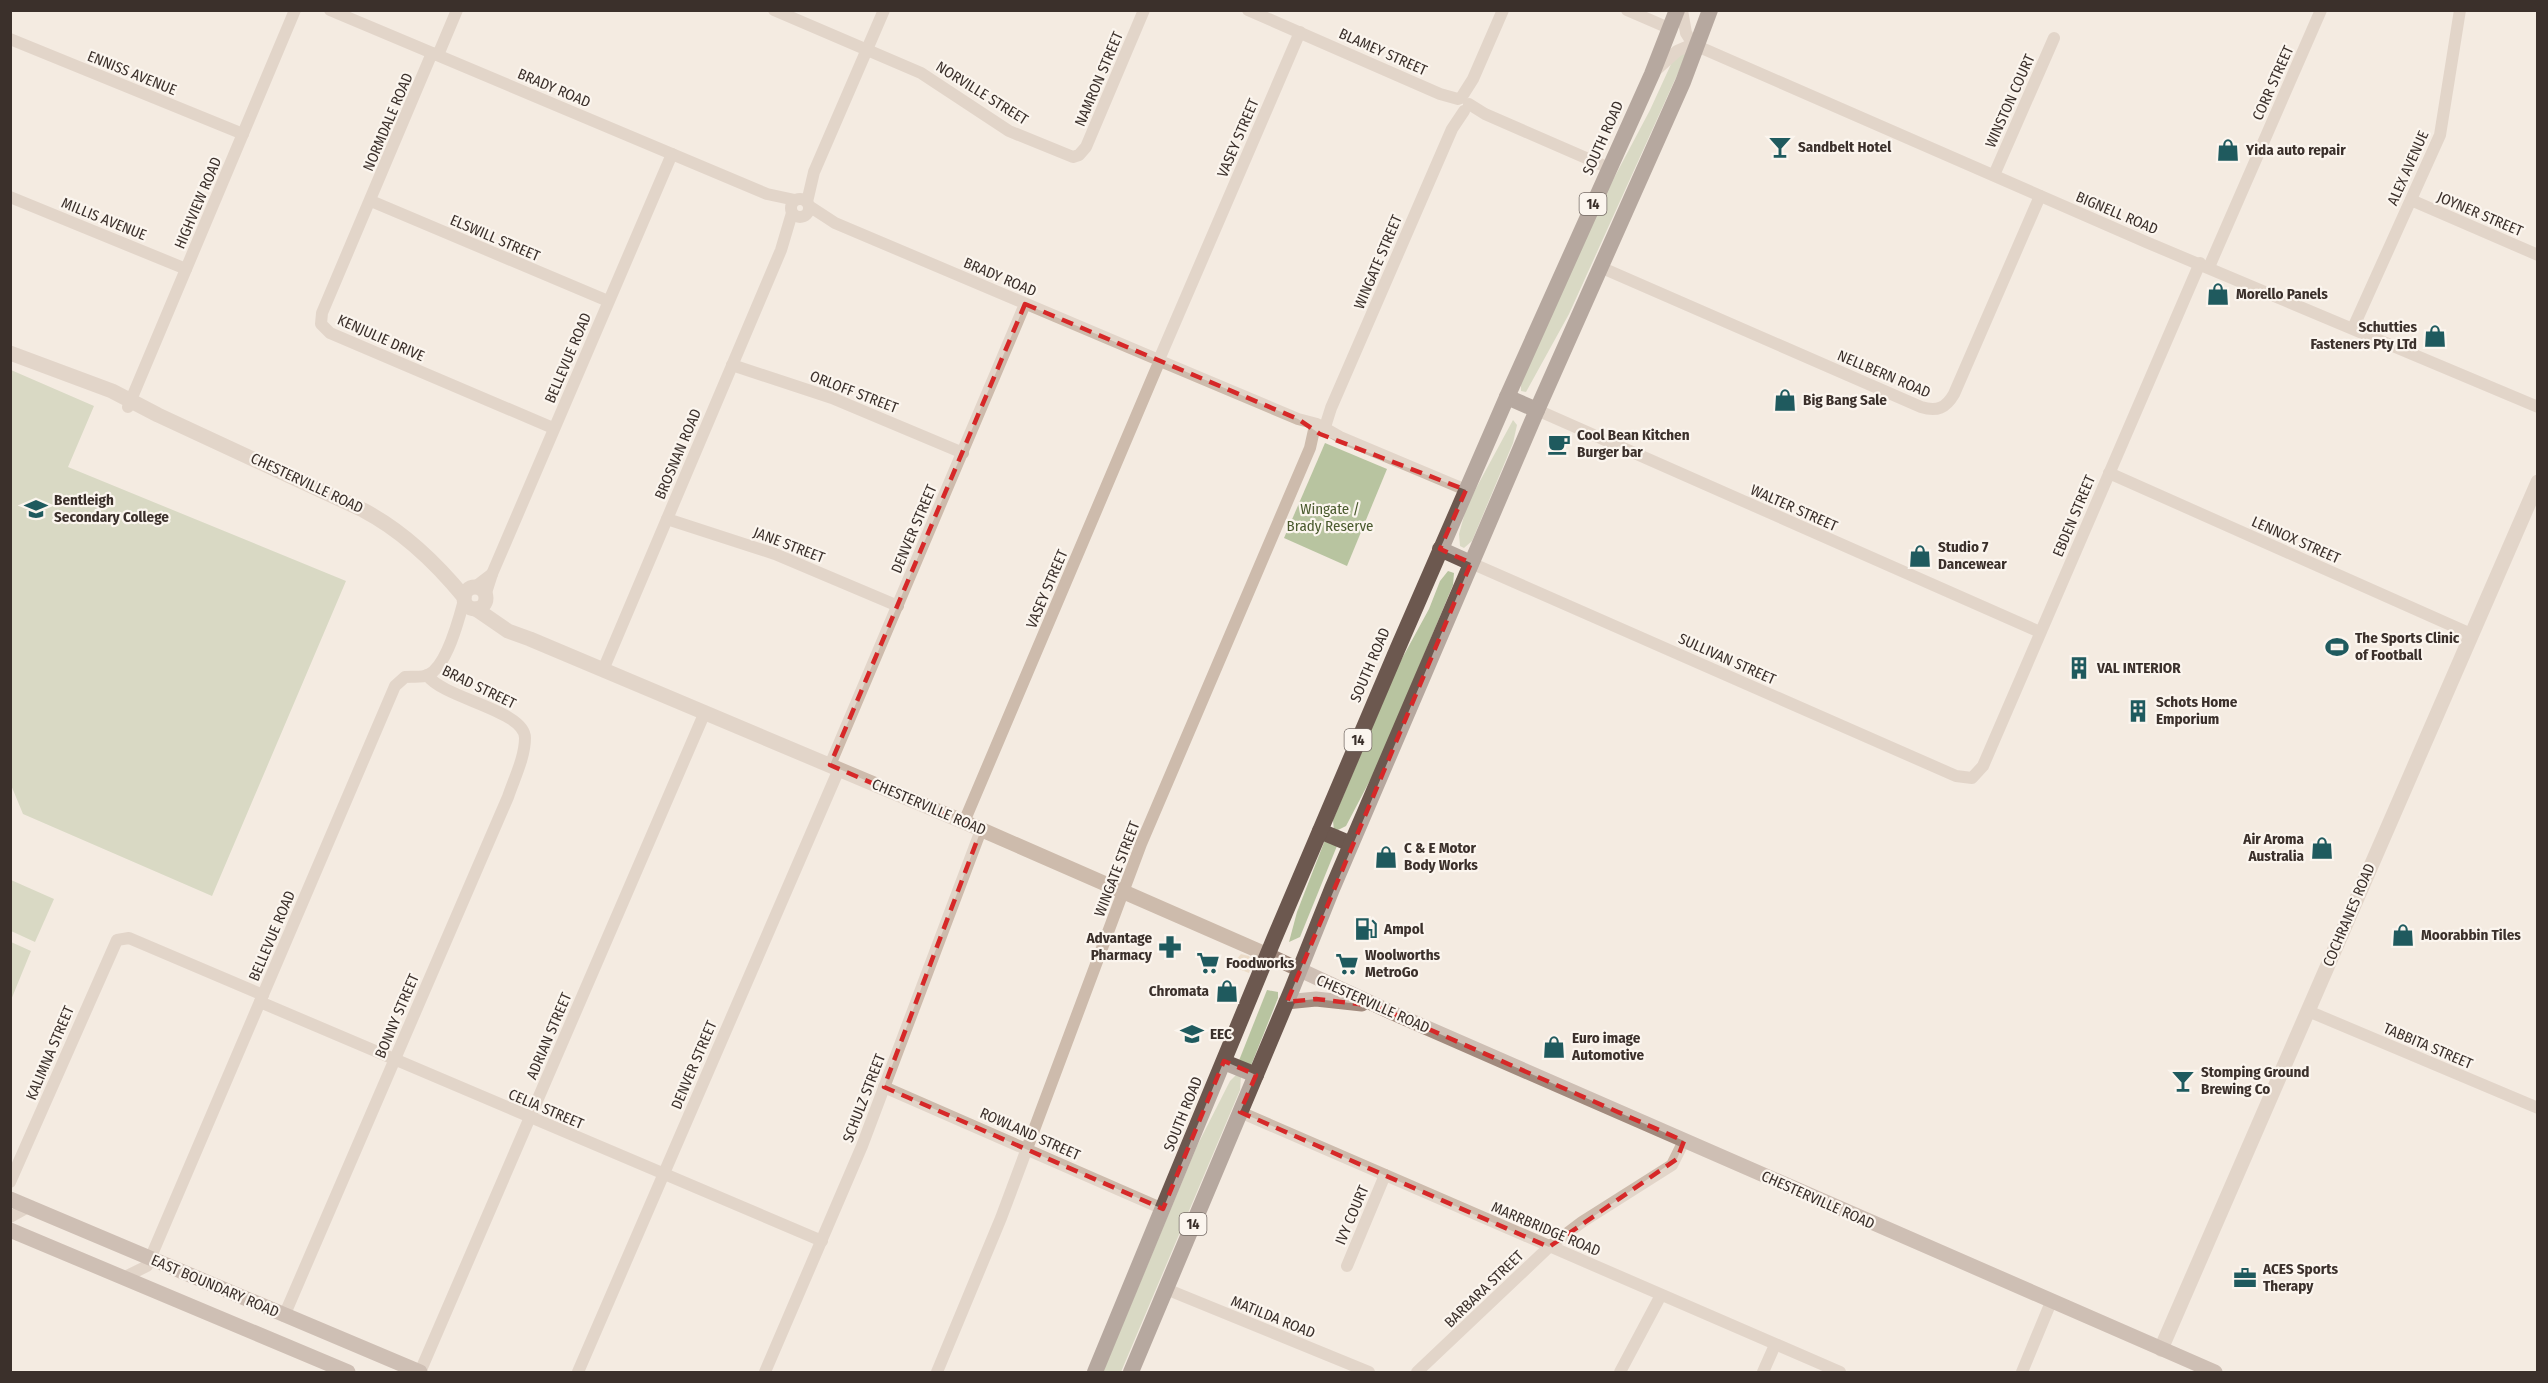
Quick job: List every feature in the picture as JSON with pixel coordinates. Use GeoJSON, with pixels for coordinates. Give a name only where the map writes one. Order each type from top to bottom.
{"type":"FeatureCollection","features":[{"type":"Feature","properties":{"kind":"highway","name":"SOUTH ROAD"},"geometry":{"type":"LineString","coordinates":[[1095,1372],[1440,549],[1652,74],[1677,10]]}},
{"type":"Feature","properties":{"kind":"highway","name":"14"},"geometry":{"type":"LineString","coordinates":[[1131,1372],[1351,844],[1710,10]]}},
{"type":"Feature","properties":{"kind":"highway"},"geometry":{"type":"LineString","coordinates":[[1507,397],[1537,410]]}},
{"type":"Feature","properties":{"kind":"highway"},"geometry":{"type":"LineString","coordinates":[[1440,549],[1471,563]]}},
{"type":"Feature","properties":{"kind":"highway"},"geometry":{"type":"LineString","coordinates":[[1320,831],[1351,844]]}},
{"type":"Feature","properties":{"kind":"highway"},"geometry":{"type":"LineString","coordinates":[[1224,1062],[1256,1075]]}},
{"type":"Feature","properties":{"kind":"main road","name":"CHESTERVILLE ROAD"},"geometry":{"type":"LineString","coordinates":[[1268,955],[1377,1006],[2215,1372]]}},
{"type":"Feature","properties":{"kind":"main road"},"geometry":{"type":"LineString","coordinates":[[1286,1002],[1316,999],[1377,1006]]}},
{"type":"Feature","properties":{"kind":"main road","name":"EAST BOUNDARY ROAD"},"geometry":{"type":"LineString","coordinates":[[10,1199],[420,1372]]}},
{"type":"Feature","properties":{"kind":"main road","name":"EAST BOUNDARY ROAD"},"geometry":{"type":"LineString","coordinates":[[10,1230],[344,1371]]}},
{"type":"Feature","properties":{"kind":"main road"},"geometry":{"type":"LineString","coordinates":[[344,1371],[352,1344]]}},
{"type":"Feature","properties":{"kind":"street","name":"HIGHVIEW ROAD"},"geometry":{"type":"LineString","coordinates":[[130,403],[295,10]]}},
{"type":"Feature","properties":{"kind":"street","name":"BRADY ROAD"},"geometry":{"type":"LineString","coordinates":[[330,10],[1466,490]]}},
{"type":"Feature","properties":{"kind":"street","name":"NORMDALE ROAD"},"geometry":{"type":"LineString","coordinates":[[371,201],[435,54],[457,10]]}},
{"type":"Feature","properties":{"kind":"street","name":"NORVILLE STREET"},"geometry":{"type":"LineString","coordinates":[[774,10],[932,78],[1015,134],[1068,156],[1076,157]]}},
{"type":"Feature","properties":{"kind":"street","name":"BROSNAN ROAD"},"geometry":{"type":"LineString","coordinates":[[603,670],[884,10]]}},
{"type":"Feature","properties":{"kind":"street","name":"NAMRON STREET"},"geometry":{"type":"LineString","coordinates":[[1076,157],[1086,147],[1144,10]]}},
{"type":"Feature","properties":{"kind":"street","name":"BLAMEY STREET"},"geometry":{"type":"LineString","coordinates":[[1248,10],[1609,168]]}},
{"type":"Feature","properties":{"kind":"street","name":"WINGATE STREET"},"geometry":{"type":"LineString","coordinates":[[936,1372],[998,1227],[1123,891],[1310,448],[1331,408],[1503,10]]}},
{"type":"Feature","properties":{"kind":"street"},"geometry":{"type":"LineString","coordinates":[[1627,10],[1671,29]]}},
{"type":"Feature","properties":{"kind":"street"},"geometry":{"type":"LineString","coordinates":[[1652,74],[1677,51],[1695,45],[1686,33],[1682,10]]}},
{"type":"Feature","properties":{"kind":"street","name":"CORR STREET"},"geometry":{"type":"LineString","coordinates":[[2204,265],[2321,10]]}},
{"type":"Feature","properties":{"kind":"street","name":"ALEX AVENUE"},"geometry":{"type":"LineString","coordinates":[[2353,328],[2440,135],[2460,10]]}},
{"type":"Feature","properties":{"kind":"street","name":"VASEY STREET"},"geometry":{"type":"LineString","coordinates":[[964,822],[1300,32]]}},
{"type":"Feature","properties":{"kind":"street","name":"ENNISS AVENUE"},"geometry":{"type":"LineString","coordinates":[[11,33],[243,134]]}},
{"type":"Feature","properties":{"kind":"street","name":"WINSTON COURT"},"geometry":{"type":"LineString","coordinates":[[1994,176],[2054,38]]}},
{"type":"Feature","properties":{"kind":"street","name":"BIGNELL ROAD"},"geometry":{"type":"LineString","coordinates":[[1695,45],[2040,196],[2532,406],[2538,416]]}},
{"type":"Feature","properties":{"kind":"street","name":"BELLEVUE ROAD"},"geometry":{"type":"LineString","coordinates":[[474,598],[492,574],[672,154]]}},
{"type":"Feature","properties":{"kind":"street","name":"NELLBERN ROAD"},"geometry":{"type":"LineString","coordinates":[[1600,267],[1922,407],[1935,410],[1945,407],[1954,394],[2040,196]]}},
{"type":"Feature","properties":{"kind":"street","name":"MILLIS AVENUE"},"geometry":{"type":"LineString","coordinates":[[10,197],[186,269]]}},
{"type":"Feature","properties":{"kind":"street","name":"JOYNER STREET"},"geometry":{"type":"LineString","coordinates":[[2410,200],[2538,255]]}},
{"type":"Feature","properties":{"kind":"street","name":"ELSWILL STREET"},"geometry":{"type":"LineString","coordinates":[[371,201],[608,301]]}},
{"type":"Feature","properties":{"kind":"street","name":"KENJULIE DRIVE"},"geometry":{"type":"LineString","coordinates":[[371,201],[322,313],[321,324],[325,330],[554,428]]}},
{"type":"Feature","properties":{"kind":"street","name":"EBDEN STREET"},"geometry":{"type":"LineString","coordinates":[[1972,778],[1983,766],[2109,473],[2204,265]]}},
{"type":"Feature","properties":{"kind":"street","name":"DENVER STREET"},"geometry":{"type":"LineString","coordinates":[[578,1372],[834,767],[898,606],[1025,304]]}},
{"type":"Feature","properties":{"kind":"street","name":"CHESTERVILLE ROAD"},"geometry":{"type":"LineString","coordinates":[[10,353],[81,388],[130,403],[158,415],[372,514],[474,598],[503,617],[530,639],[964,822],[1268,955]]}},
{"type":"Feature","properties":{"kind":"street","name":"ORLOFF STREET"},"geometry":{"type":"LineString","coordinates":[[732,365],[832,398],[963,453]]}},
{"type":"Feature","properties":{"kind":"street","name":"WALTER STREET"},"geometry":{"type":"LineString","coordinates":[[1537,410],[2040,632]]}},
{"type":"Feature","properties":{"kind":"street","name":"LENNOX STREET"},"geometry":{"type":"LineString","coordinates":[[2109,473],[2471,634]]}},
{"type":"Feature","properties":{"kind":"street","name":"COCHRANES ROAD"},"geometry":{"type":"LineString","coordinates":[[2161,1349],[2538,482]]}},
{"type":"Feature","properties":{"kind":"street","name":"JANE STREET"},"geometry":{"type":"LineString","coordinates":[[667,519],[775,554],[898,606]]}},
{"type":"Feature","properties":{"kind":"street","name":"SULLIVAN STREET"},"geometry":{"type":"LineString","coordinates":[[1471,563],[1956,776],[1972,778]]}},
{"type":"Feature","properties":{"kind":"street"},"geometry":{"type":"LineString","coordinates":[[427,675],[439,667],[459,622],[474,598]]}},
{"type":"Feature","properties":{"kind":"street","name":"BELLEVUE ROAD"},"geometry":{"type":"LineString","coordinates":[[150,1259],[395,686],[405,677],[427,675]]}},
{"type":"Feature","properties":{"kind":"street","name":"BRAD STREET"},"geometry":{"type":"LineString","coordinates":[[427,675],[438,687],[520,725]]}},
{"type":"Feature","properties":{"kind":"street","name":"ADRIAN STREET"},"geometry":{"type":"LineString","coordinates":[[420,1372],[705,712]]}},
{"type":"Feature","properties":{"kind":"street","name":"BONNY STREET"},"geometry":{"type":"LineString","coordinates":[[284,1316],[508,797],[525,740],[520,725]]}},
{"type":"Feature","properties":{"kind":"street","name":"SCHULZ STREET"},"geometry":{"type":"LineString","coordinates":[[765,1372],[822,1241],[884,1087],[981,830]]}},
{"type":"Feature","properties":{"kind":"street","name":"CELIA STREET"},"geometry":{"type":"LineString","coordinates":[[120,938],[132,939],[394,1060],[822,1241]]}},
{"type":"Feature","properties":{"kind":"street","name":"KALIMNA STREET"},"geometry":{"type":"LineString","coordinates":[[10,1182],[111,951],[120,938]]}},
{"type":"Feature","properties":{"kind":"street","name":"TABBITA STREET"},"geometry":{"type":"LineString","coordinates":[[2308,1011],[2538,1108]]}},
{"type":"Feature","properties":{"kind":"street","name":"ROWLAND STREET"},"geometry":{"type":"LineString","coordinates":[[884,1087],[1163,1209]]}},
{"type":"Feature","properties":{"kind":"street","name":"MARRBRIDGE ROAD"},"geometry":{"type":"LineString","coordinates":[[1240,1112],[1840,1372]]}},
{"type":"Feature","properties":{"kind":"street","name":"BARBARA STREET"},"geometry":{"type":"LineString","coordinates":[[1424,1371],[1549,1247],[1598,1211],[1672,1165],[1684,1141]]}},
{"type":"Feature","properties":{"kind":"street","name":"IVY COURT"},"geometry":{"type":"LineString","coordinates":[[1347,1266],[1385,1175]]}},
{"type":"Feature","properties":{"kind":"street"},"geometry":{"type":"LineString","coordinates":[[10,1217],[28,1207]]}},
{"type":"Feature","properties":{"kind":"street"},"geometry":{"type":"LineString","coordinates":[[123,1278],[141,1270],[150,1259]]}},
{"type":"Feature","properties":{"kind":"street","name":"MATILDA ROAD"},"geometry":{"type":"LineString","coordinates":[[1166,1289],[1370,1372]]}},
{"type":"Feature","properties":{"kind":"street"},"geometry":{"type":"LineString","coordinates":[[1620,1372],[1661,1295]]}},
{"type":"Feature","properties":{"kind":"street"},"geometry":{"type":"LineString","coordinates":[[2022,1372],[2051,1302]]}},
{"type":"Feature","properties":{"kind":"street"},"geometry":{"type":"LineString","coordinates":[[1763,1372],[1775,1345]]}},
{"type":"Feature","properties":{"kind":"highlighted area"},"geometry":{"type":"Polygon","coordinates":[[[1025,304],[1298,419],[1320,434],[1466,490],[1440,549],[1471,563],[1287,1002],[1316,999],[1376,1006],[1684,1141],[1677,1159],[1549,1247],[1240,1112],[1256,1075],[1224,1061],[1163,1209],[884,1087],[981,830],[830,765],[1025,304]]]}},
{"type":"Feature","properties":{"kind":"green space"},"geometry":{"type":"Polygon","coordinates":[[[1687,53],[1569,314],[1526,392],[1521,391],[1521,382],[1596,212],[1650,110],[1672,62],[1676,56],[1687,53]]]}},
{"type":"Feature","properties":{"kind":"green space"},"geometry":{"type":"Polygon","coordinates":[[[11,370],[94,406],[68,467],[346,581],[212,896],[23,814],[11,785],[11,370]]]}},
{"type":"Feature","properties":{"kind":"green space"},"geometry":{"type":"Polygon","coordinates":[[[1513,420],[1517,425],[1513,443],[1472,541],[1464,548],[1460,546],[1459,534],[1467,505],[1513,420]]]}},
{"type":"Feature","properties":{"kind":"green space","name":"Wingate / Brady Reserve"},"geometry":{"type":"Polygon","coordinates":[[[1325,443],[1387,469],[1347,566],[1284,538],[1325,443]]]}},
{"type":"Feature","properties":{"kind":"green space"},"geometry":{"type":"Polygon","coordinates":[[[1448,571],[1454,573],[1453,585],[1378,765],[1346,826],[1334,832],[1333,820],[1399,664],[1429,609],[1440,581],[1448,571]]]}},
{"type":"Feature","properties":{"kind":"green space"},"geometry":{"type":"Polygon","coordinates":[[[1325,840],[1337,846],[1300,937],[1289,942],[1297,912],[1325,840]]]}},
{"type":"Feature","properties":{"kind":"green space"},"geometry":{"type":"Polygon","coordinates":[[[11,880],[54,899],[35,942],[11,931],[11,880]]]}},
{"type":"Feature","properties":{"kind":"green space"},"geometry":{"type":"Polygon","coordinates":[[[11,942],[31,951],[11,1000],[11,942]]]}},
{"type":"Feature","properties":{"kind":"green space"},"geometry":{"type":"Polygon","coordinates":[[[1267,990],[1278,992],[1278,998],[1250,1068],[1238,1063],[1267,990]]]}},
{"type":"Feature","properties":{"kind":"green space"},"geometry":{"type":"Polygon","coordinates":[[[1236,1075],[1241,1076],[1240,1090],[1121,1372],[1103,1372],[1197,1146],[1230,1081],[1236,1075]]]}},
{"type":"Feature","properties":{"kind":"shaded area"},"geometry":{"type":"Polygon","coordinates":[[[1241,954],[1249,956],[1252,963],[1249,973],[1231,966],[1241,954]]]}},
{"type":"Feature","properties":{"kind":"place","name":"Sandbelt Hotel"},"geometry":{"type":"Point","coordinates":[1780,147]}},
{"type":"Feature","properties":{"kind":"place","name":"Yida auto repair"},"geometry":{"type":"Point","coordinates":[2228,150]}},
{"type":"Feature","properties":{"kind":"place","name":"Morello Panels"},"geometry":{"type":"Point","coordinates":[2218,294]}},
{"type":"Feature","properties":{"kind":"place","name":"Schutties Fasteners Pty LTd"},"geometry":{"type":"Point","coordinates":[2435,336]}},
{"type":"Feature","properties":{"kind":"place","name":"Big Bang Sale"},"geometry":{"type":"Point","coordinates":[1785,400]}},
{"type":"Feature","properties":{"kind":"place","name":"Cool Bean Kitchen Burger bar"},"geometry":{"type":"Point","coordinates":[1559,444]}},
{"type":"Feature","properties":{"kind":"place","name":"Bentleigh Secondary College"},"geometry":{"type":"Point","coordinates":[36,509]}},
{"type":"Feature","properties":{"kind":"place","name":"Studio 7 Dancewear"},"geometry":{"type":"Point","coordinates":[1920,556]}},
{"type":"Feature","properties":{"kind":"place","name":"The Sports Clinic of Football"},"geometry":{"type":"Point","coordinates":[2337,647]}},
{"type":"Feature","properties":{"kind":"place","name":"VAL INTERIOR"},"geometry":{"type":"Point","coordinates":[2079,668]}},
{"type":"Feature","properties":{"kind":"place","name":"Schots Home Emporium"},"geometry":{"type":"Point","coordinates":[2138,711]}},
{"type":"Feature","properties":{"kind":"place","name":"Air Aroma Australia"},"geometry":{"type":"Point","coordinates":[2322,848]}},
{"type":"Feature","properties":{"kind":"place","name":"C & E Motor Body Works"},"geometry":{"type":"Point","coordinates":[1386,857]}},
{"type":"Feature","properties":{"kind":"place","name":"Ampol"},"geometry":{"type":"Point","coordinates":[1366,929]}},
{"type":"Feature","properties":{"kind":"place","name":"Moorabbin Tiles"},"geometry":{"type":"Point","coordinates":[2403,935]}},
{"type":"Feature","properties":{"kind":"place","name":"Advantage Pharmacy"},"geometry":{"type":"Point","coordinates":[1170,947]}},
{"type":"Feature","properties":{"kind":"place","name":"Foodworks"},"geometry":{"type":"Point","coordinates":[1208,963]}},
{"type":"Feature","properties":{"kind":"place","name":"Woolworths MetroGo"},"geometry":{"type":"Point","coordinates":[1347,964]}},
{"type":"Feature","properties":{"kind":"place","name":"Chromata"},"geometry":{"type":"Point","coordinates":[1227,991]}},
{"type":"Feature","properties":{"kind":"place","name":"EEC"},"geometry":{"type":"Point","coordinates":[1192,1034]}},
{"type":"Feature","properties":{"kind":"place","name":"Euro image Automotive"},"geometry":{"type":"Point","coordinates":[1554,1047]}},
{"type":"Feature","properties":{"kind":"place","name":"Stomping Ground Brewing Co"},"geometry":{"type":"Point","coordinates":[2183,1081]}},
{"type":"Feature","properties":{"kind":"place","name":"ACES Sports Therapy"},"geometry":{"type":"Point","coordinates":[2245,1278]}}]}
